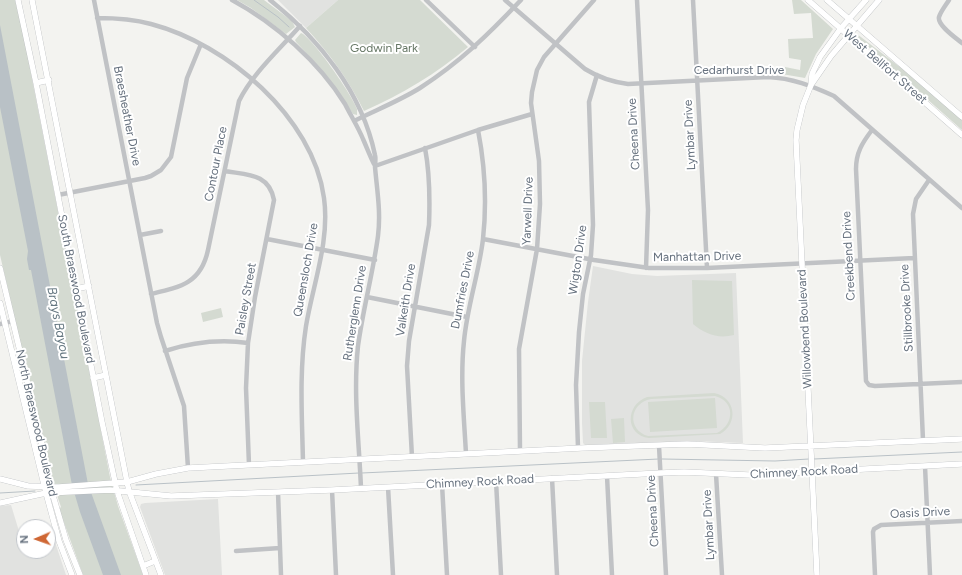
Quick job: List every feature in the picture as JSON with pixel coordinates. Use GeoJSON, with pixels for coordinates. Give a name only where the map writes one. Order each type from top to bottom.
{"type":"FeatureCollection","features":[{"type":"Feature","properties":{"kind":"main road","name":"South Braeswood Boulevard"},"geometry":{"type":"LineString","coordinates":[[18,0],[36,83],[117,491],[146,575]]}},
{"type":"Feature","properties":{"kind":"main road","name":"South Braeswood Boulevard"},"geometry":{"type":"LineString","coordinates":[[32,0],[129,491]]}},
{"type":"Feature","properties":{"kind":"main road","name":"West Bellfort Street"},"geometry":{"type":"LineString","coordinates":[[808,0],[962,135]]}},
{"type":"Feature","properties":{"kind":"main road","name":"West Bellfort Street"},"geometry":{"type":"LineString","coordinates":[[827,0],[962,117]]}},
{"type":"Feature","properties":{"kind":"main road","name":"Willowbend Boulevard"},"geometry":{"type":"LineString","coordinates":[[811,85],[812,74],[820,57],[841,28],[866,0]]}},
{"type":"Feature","properties":{"kind":"main road","name":"Willowbend Boulevard"},"geometry":{"type":"LineString","coordinates":[[816,575],[801,263],[796,140],[797,130],[803,105],[811,85],[831,56],[879,0]]}},
{"type":"Feature","properties":{"kind":"main road"},"geometry":{"type":"LineString","coordinates":[[36,83],[49,80]]}},
{"type":"Feature","properties":{"kind":"main road","name":"North Braeswood Boulevard"},"geometry":{"type":"LineString","coordinates":[[0,268],[31,399],[59,541],[72,575]]}},
{"type":"Feature","properties":{"kind":"main road"},"geometry":{"type":"LineString","coordinates":[[76,289],[89,286]]}},
{"type":"Feature","properties":{"kind":"main road","name":"North Braeswood Boulevard"},"geometry":{"type":"LineString","coordinates":[[0,303],[2,324],[48,490],[80,575]]}},
{"type":"Feature","properties":{"kind":"main road"},"geometry":{"type":"LineString","coordinates":[[94,378],[106,375]]}},
{"type":"Feature","properties":{"kind":"main road"},"geometry":{"type":"LineString","coordinates":[[23,400],[31,399]]}},
{"type":"Feature","properties":{"kind":"main road"},"geometry":{"type":"LineString","coordinates":[[127,482],[156,474],[188,468],[578,448],[687,444],[811,449],[962,438]]}},
{"type":"Feature","properties":{"kind":"main road","name":"Chimney Rock Road"},"geometry":{"type":"LineString","coordinates":[[0,479],[48,490],[109,487],[117,491],[171,496],[332,490],[684,472],[749,475],[962,464]]}},
{"type":"Feature","properties":{"kind":"main road","name":"Chimney Rock Road"},"geometry":{"type":"LineString","coordinates":[[109,487],[116,482],[127,482]]}},
{"type":"Feature","properties":{"kind":"main road","name":"Chimney Rock Road"},"geometry":{"type":"LineString","coordinates":[[0,503],[48,490]]}},
{"type":"Feature","properties":{"kind":"main road"},"geometry":{"type":"LineString","coordinates":[[129,491],[161,575]]}},
{"type":"Feature","properties":{"kind":"main road"},"geometry":{"type":"LineString","coordinates":[[143,566],[155,561]]}},
{"type":"Feature","properties":{"kind":"street","name":"Braesheather Drive"},"geometry":{"type":"LineString","coordinates":[[94,0],[151,294],[165,351],[184,406],[188,468]]}},
{"type":"Feature","properties":{"kind":"street","name":"Rutherglenn Drive"},"geometry":{"type":"LineString","coordinates":[[232,0],[258,16],[288,39],[305,55],[330,83],[354,121],[375,166]]}},
{"type":"Feature","properties":{"kind":"street","name":"Rutherglenn Drive"},"geometry":{"type":"LineString","coordinates":[[270,0],[300,26],[334,65],[348,88],[362,117],[375,157],[380,203],[378,235],[358,346],[356,376],[361,488]]}},
{"type":"Feature","properties":{"kind":"street"},"geometry":{"type":"LineString","coordinates":[[426,0],[475,47]]}},
{"type":"Feature","properties":{"kind":"street"},"geometry":{"type":"LineString","coordinates":[[506,0],[555,44]]}},
{"type":"Feature","properties":{"kind":"street"},"geometry":{"type":"LineString","coordinates":[[354,121],[418,89],[451,67],[475,47],[521,0]]}},
{"type":"Feature","properties":{"kind":"street","name":"Yarwell Drive"},"geometry":{"type":"LineString","coordinates":[[520,451],[518,350],[539,228],[541,187],[532,114],[532,92],[534,81],[544,57],[594,0]]}},
{"type":"Feature","properties":{"kind":"street","name":"Cheena Drive"},"geometry":{"type":"LineString","coordinates":[[637,0],[648,210],[646,268]]}},
{"type":"Feature","properties":{"kind":"street","name":"Lymbar Drive"},"geometry":{"type":"LineString","coordinates":[[693,0],[707,268]]}},
{"type":"Feature","properties":{"kind":"street"},"geometry":{"type":"LineString","coordinates":[[949,0],[939,16],[939,20],[941,25],[962,43]]}},
{"type":"Feature","properties":{"kind":"street"},"geometry":{"type":"LineString","coordinates":[[97,18],[119,18],[167,28],[201,44],[224,58],[252,80]]}},
{"type":"Feature","properties":{"kind":"street","name":"Contour Place"},"geometry":{"type":"LineString","coordinates":[[151,294],[176,288],[184,284],[192,278],[204,263],[225,171],[238,100],[252,80],[300,26]]}},
{"type":"Feature","properties":{"kind":"street"},"geometry":{"type":"LineString","coordinates":[[58,195],[151,176],[165,166],[170,157],[187,78],[201,44]]}},
{"type":"Feature","properties":{"kind":"street","name":"Cedarhurst Drive"},"geometry":{"type":"LineString","coordinates":[[555,44],[576,62],[596,76],[620,83],[768,77],[791,80],[811,85],[834,96],[962,208]]}},
{"type":"Feature","properties":{"kind":"street","name":"Wigton Drive"},"geometry":{"type":"LineString","coordinates":[[578,448],[576,400],[577,359],[593,225],[588,109],[590,93],[596,76]]}},
{"type":"Feature","properties":{"kind":"street","name":"Queensloch Drive"},"geometry":{"type":"LineString","coordinates":[[252,80],[280,107],[301,136],[318,173],[324,198],[325,213],[322,250],[306,325],[302,361],[303,462]]}},
{"type":"Feature","properties":{"kind":"street"},"geometry":{"type":"LineString","coordinates":[[375,166],[478,130],[532,114]]}},
{"type":"Feature","properties":{"kind":"street","name":"Dumfries Drive"},"geometry":{"type":"LineString","coordinates":[[466,454],[462,365],[463,350],[467,317],[483,239],[485,203],[485,178],[482,147],[478,130]]}},
{"type":"Feature","properties":{"kind":"street","name":"Creekbend Drive"},"geometry":{"type":"LineString","coordinates":[[872,130],[860,147],[856,160],[865,379],[869,385],[875,386],[921,384]]}},
{"type":"Feature","properties":{"kind":"street","name":"Valkeith Drive"},"geometry":{"type":"LineString","coordinates":[[412,457],[407,366],[429,225],[429,176],[425,148]]}},
{"type":"Feature","properties":{"kind":"street","name":"Paisley Street"},"geometry":{"type":"LineString","coordinates":[[225,171],[257,177],[263,180],[271,189],[274,200],[274,208],[255,296],[248,343],[246,388],[249,465]]}},
{"type":"Feature","properties":{"kind":"street","name":"Stillbrooke Drive"},"geometry":{"type":"LineString","coordinates":[[923,440],[913,214],[920,192],[929,180]]}},
{"type":"Feature","properties":{"kind":"street"},"geometry":{"type":"LineString","coordinates":[[140,235],[161,230]]}},
{"type":"Feature","properties":{"kind":"street"},"geometry":{"type":"LineString","coordinates":[[267,239],[374,260]]}},
{"type":"Feature","properties":{"kind":"street","name":"Manhattan Drive"},"geometry":{"type":"LineString","coordinates":[[483,239],[646,268],[707,268],[914,258]]}},
{"type":"Feature","properties":{"kind":"street"},"geometry":{"type":"LineString","coordinates":[[367,298],[467,317]]}},
{"type":"Feature","properties":{"kind":"street"},"geometry":{"type":"LineString","coordinates":[[2,324],[13,321]]}},
{"type":"Feature","properties":{"kind":"street"},"geometry":{"type":"LineString","coordinates":[[165,351],[180,346],[205,342],[225,341],[248,343]]}},
{"type":"Feature","properties":{"kind":"street"},"geometry":{"type":"LineString","coordinates":[[921,384],[962,382]]}},
{"type":"Feature","properties":{"kind":"street","name":"Cheena Drive"},"geometry":{"type":"LineString","coordinates":[[659,446],[666,575]]}},
{"type":"Feature","properties":{"kind":"street"},"geometry":{"type":"LineString","coordinates":[[925,466],[930,575]]}},
{"type":"Feature","properties":{"kind":"street","name":"Lymbar Drive"},"geometry":{"type":"LineString","coordinates":[[716,474],[722,575]]}},
{"type":"Feature","properties":{"kind":"street"},"geometry":{"type":"LineString","coordinates":[[607,476],[612,575]]}},
{"type":"Feature","properties":{"kind":"street"},"geometry":{"type":"LineString","coordinates":[[552,478],[556,575]]}},
{"type":"Feature","properties":{"kind":"street"},"geometry":{"type":"LineString","coordinates":[[496,481],[501,575]]}},
{"type":"Feature","properties":{"kind":"street"},"geometry":{"type":"LineString","coordinates":[[442,484],[447,575]]}},
{"type":"Feature","properties":{"kind":"street"},"geometry":{"type":"LineString","coordinates":[[388,487],[393,575]]}},
{"type":"Feature","properties":{"kind":"street"},"geometry":{"type":"LineString","coordinates":[[332,490],[336,575]]}},
{"type":"Feature","properties":{"kind":"street"},"geometry":{"type":"LineString","coordinates":[[278,492],[281,575]]}},
{"type":"Feature","properties":{"kind":"street","name":"Oasis Drive"},"geometry":{"type":"LineString","coordinates":[[875,575],[874,529],[879,526],[962,521]]}},
{"type":"Feature","properties":{"kind":"street"},"geometry":{"type":"LineString","coordinates":[[236,551],[280,548]]}},
{"type":"Feature","properties":{"kind":"shaded area"},"geometry":{"type":"Polygon","coordinates":[[[278,0],[338,0],[306,28],[278,0]]]}},
{"type":"Feature","properties":{"kind":"shaded area"},"geometry":{"type":"Polygon","coordinates":[[[0,25],[88,484],[121,575],[103,575],[80,512],[72,485],[31,270],[29,270],[27,259],[28,251],[0,107],[0,25]]]}},
{"type":"Feature","properties":{"kind":"shaded area"},"geometry":{"type":"Polygon","coordinates":[[[593,266],[632,274],[657,276],[736,273],[743,443],[693,441],[585,445],[583,443],[582,361],[593,266]]]}},
{"type":"Feature","properties":{"kind":"shaded area"},"geometry":{"type":"Polygon","coordinates":[[[218,499],[222,575],[165,575],[140,507],[141,504],[218,499]]]}},
{"type":"Feature","properties":{"kind":"shaded area"},"geometry":{"type":"Polygon","coordinates":[[[11,505],[16,521],[16,559],[56,559],[56,545],[66,575],[0,575],[0,506],[11,505]]]}},
{"type":"Feature","properties":{"kind":"green space"},"geometry":{"type":"Polygon","coordinates":[[[0,0],[15,0],[24,38],[110,477],[118,506],[143,575],[83,575],[59,509],[61,507],[53,483],[0,255],[0,0]]]}},
{"type":"Feature","properties":{"kind":"green space"},"geometry":{"type":"Polygon","coordinates":[[[237,0],[264,0],[292,21],[295,27],[286,34],[251,8],[237,0]]]}},
{"type":"Feature","properties":{"kind":"green space","name":"Godwin Park"},"geometry":{"type":"Polygon","coordinates":[[[338,0],[420,0],[468,47],[444,66],[418,83],[392,98],[364,111],[352,88],[338,67],[306,28],[338,0]]]}},
{"type":"Feature","properties":{"kind":"green space"},"geometry":{"type":"Polygon","coordinates":[[[792,0],[801,0],[833,29],[816,54],[805,78],[770,72],[774,70],[775,67],[800,70],[801,60],[789,58],[788,39],[813,38],[811,13],[794,14],[792,0]]]}},
{"type":"Feature","properties":{"kind":"green space"},"geometry":{"type":"Polygon","coordinates":[[[301,33],[314,45],[340,80],[354,102],[357,109],[357,115],[353,114],[321,69],[296,42],[295,40],[301,33]]]}},
{"type":"Feature","properties":{"kind":"green space"},"geometry":{"type":"Polygon","coordinates":[[[857,34],[905,71],[962,120],[962,130],[856,36],[857,34]]]}},
{"type":"Feature","properties":{"kind":"green space"},"geometry":{"type":"Polygon","coordinates":[[[692,280],[732,281],[734,335],[712,335],[693,324],[692,280]]]}},
{"type":"Feature","properties":{"kind":"green space"},"geometry":{"type":"Polygon","coordinates":[[[221,308],[223,317],[203,322],[201,313],[221,308]]]}},
{"type":"Feature","properties":{"kind":"green space"},"geometry":{"type":"Polygon","coordinates":[[[714,393],[727,400],[731,405],[732,418],[726,430],[720,434],[649,438],[641,436],[635,431],[632,426],[631,419],[635,406],[647,397],[714,393]],[[715,396],[651,399],[644,401],[638,406],[633,417],[634,423],[641,433],[648,436],[717,433],[723,429],[730,419],[729,408],[722,399],[715,396]]]}},
{"type":"Feature","properties":{"kind":"green space"},"geometry":{"type":"Polygon","coordinates":[[[715,398],[717,428],[650,432],[648,402],[715,398]]]}},
{"type":"Feature","properties":{"kind":"green space"},"geometry":{"type":"Polygon","coordinates":[[[589,402],[605,402],[607,438],[591,438],[589,402]]]}},
{"type":"Feature","properties":{"kind":"green space"},"geometry":{"type":"Polygon","coordinates":[[[624,418],[625,442],[613,443],[611,419],[624,418]]]}},
{"type":"Feature","properties":{"kind":"waterway"},"geometry":{"type":"LineString","coordinates":[[254,0],[289,27]]}},
{"type":"Feature","properties":{"kind":"waterway"},"geometry":{"type":"LineString","coordinates":[[814,459],[962,452]]}},
{"type":"Feature","properties":{"kind":"waterway"},"geometry":{"type":"LineString","coordinates":[[362,473],[659,459]]}},
{"type":"Feature","properties":{"kind":"waterway"},"geometry":{"type":"LineString","coordinates":[[662,459],[775,461],[809,459]]}},
{"type":"Feature","properties":{"kind":"waterway"},"geometry":{"type":"LineString","coordinates":[[136,485],[359,473]]}},
{"type":"Feature","properties":{"kind":"waterway"},"geometry":{"type":"LineString","coordinates":[[0,493],[35,491]]}},
{"type":"Feature","properties":{"kind":"water label","name":"Brays Bayou"},"geometry":{"type":"Point","coordinates":[58,323]}}]}
